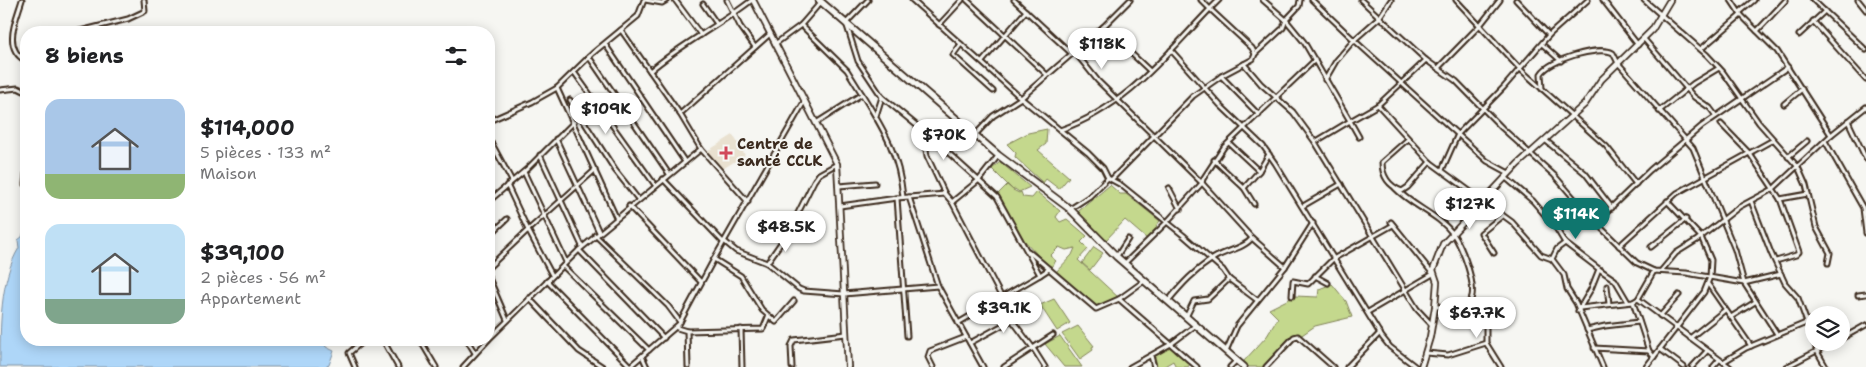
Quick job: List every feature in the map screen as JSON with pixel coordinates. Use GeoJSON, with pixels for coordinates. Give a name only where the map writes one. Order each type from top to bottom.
{"type":"FeatureCollection","features":[{"type":"Feature","properties":{"kind":"highway"},"geometry":{"type":"LineString","coordinates":[[820,1],[998,155],[1070,209],[1117,257],[1244,367]]}},
{"type":"Feature","properties":{"kind":"street"},"geometry":{"type":"LineString","coordinates":[[20,57],[12,42],[13,31],[22,0]]}},
{"type":"Feature","properties":{"kind":"street"},"geometry":{"type":"LineString","coordinates":[[100,26],[128,19],[145,11],[144,0]]}},
{"type":"Feature","properties":{"kind":"street"},"geometry":{"type":"LineString","coordinates":[[495,118],[532,102],[557,88],[589,57],[639,14],[645,0],[664,1]]}},
{"type":"Feature","properties":{"kind":"street"},"geometry":{"type":"LineString","coordinates":[[675,0],[701,35]]}},
{"type":"Feature","properties":{"kind":"street"},"geometry":{"type":"LineString","coordinates":[[727,0],[755,47]]}},
{"type":"Feature","properties":{"kind":"street"},"geometry":{"type":"LineString","coordinates":[[650,71],[669,55],[753,0],[837,164],[848,367]]}},
{"type":"Feature","properties":{"kind":"street"},"geometry":{"type":"LineString","coordinates":[[868,0],[846,23],[858,61],[882,97],[932,138],[998,197],[1040,275]]}},
{"type":"Feature","properties":{"kind":"street"},"geometry":{"type":"LineString","coordinates":[[912,0],[1021,98],[1088,153],[1103,168],[1110,179],[1212,260],[1229,279],[1256,300]]}},
{"type":"Feature","properties":{"kind":"street"},"geometry":{"type":"LineString","coordinates":[[939,25],[962,0]]}},
{"type":"Feature","properties":{"kind":"street"},"geometry":{"type":"LineString","coordinates":[[966,0],[1046,74]]}},
{"type":"Feature","properties":{"kind":"street"},"geometry":{"type":"LineString","coordinates":[[1014,0],[1072,52],[1179,163],[1202,183],[1252,238],[1285,267]]}},
{"type":"Feature","properties":{"kind":"street"},"geometry":{"type":"LineString","coordinates":[[975,135],[993,116],[1021,98],[1046,74],[1104,27],[1130,0]]}},
{"type":"Feature","properties":{"kind":"street"},"geometry":{"type":"LineString","coordinates":[[1201,0],[1255,54]]}},
{"type":"Feature","properties":{"kind":"street"},"geometry":{"type":"LineString","coordinates":[[1059,130],[1085,120],[1136,87],[1219,0]]}},
{"type":"Feature","properties":{"kind":"street"},"geometry":{"type":"LineString","coordinates":[[1263,0],[1286,20],[1315,60],[1359,137]]}},
{"type":"Feature","properties":{"kind":"street"},"geometry":{"type":"LineString","coordinates":[[1070,209],[1090,196],[1110,179],[1187,102],[1221,76],[1253,59],[1255,54],[1284,28],[1286,20],[1299,6],[1300,0]]}},
{"type":"Feature","properties":{"kind":"street"},"geometry":{"type":"LineString","coordinates":[[1312,0],[1425,106],[1487,161],[1510,173]]}},
{"type":"Feature","properties":{"kind":"street"},"geometry":{"type":"LineString","coordinates":[[1361,0],[1426,60],[1456,81],[1530,153],[1631,259],[1654,271],[1744,283],[1781,274]]}},
{"type":"Feature","properties":{"kind":"street"},"geometry":{"type":"LineString","coordinates":[[1326,80],[1336,62],[1354,40],[1379,18],[1391,0]]}},
{"type":"Feature","properties":{"kind":"street"},"geometry":{"type":"LineString","coordinates":[[1456,0],[1481,24],[1520,69],[1606,146],[1636,184]]}},
{"type":"Feature","properties":{"kind":"street"},"geometry":{"type":"LineString","coordinates":[[1438,68],[1481,24],[1500,0]]}},
{"type":"Feature","properties":{"kind":"street"},"geometry":{"type":"LineString","coordinates":[[1516,0],[1549,35]]}},
{"type":"Feature","properties":{"kind":"street"},"geometry":{"type":"LineString","coordinates":[[1603,0],[1638,45]]}},
{"type":"Feature","properties":{"kind":"street"},"geometry":{"type":"LineString","coordinates":[[1644,0],[1701,49],[1719,68],[1773,140],[1798,167],[1808,194],[1816,227],[1830,253],[1828,263]]}},
{"type":"Feature","properties":{"kind":"street"},"geometry":{"type":"LineString","coordinates":[[1368,312],[1433,274],[1442,247],[1530,153],[1573,116],[1618,63],[1656,25],[1670,0]]}},
{"type":"Feature","properties":{"kind":"street"},"geometry":{"type":"LineString","coordinates":[[1731,0],[1788,66],[1831,135]]}},
{"type":"Feature","properties":{"kind":"street"},"geometry":{"type":"LineString","coordinates":[[1701,49],[1754,0]]}},
{"type":"Feature","properties":{"kind":"street"},"geometry":{"type":"LineString","coordinates":[[1757,31],[1786,0]]}},
{"type":"Feature","properties":{"kind":"street"},"geometry":{"type":"LineString","coordinates":[[1813,0],[1866,50]]}},
{"type":"Feature","properties":{"kind":"street"},"geometry":{"type":"LineString","coordinates":[[1858,0],[1866,10]]}},
{"type":"Feature","properties":{"kind":"street"},"geometry":{"type":"LineString","coordinates":[[775,44],[801,25],[820,1]]}},
{"type":"Feature","properties":{"kind":"street"},"geometry":{"type":"LineString","coordinates":[[1442,170],[1458,134],[1543,45],[1549,35],[1585,1]]}},
{"type":"Feature","properties":{"kind":"street"},"geometry":{"type":"LineString","coordinates":[[703,4],[717,24]]}},
{"type":"Feature","properties":{"kind":"street"},"geometry":{"type":"LineString","coordinates":[[982,62],[1026,11]]}},
{"type":"Feature","properties":{"kind":"street"},"geometry":{"type":"LineString","coordinates":[[1799,35],[1825,11]]}},
{"type":"Feature","properties":{"kind":"street"},"geometry":{"type":"LineString","coordinates":[[1813,21],[1866,80]]}},
{"type":"Feature","properties":{"kind":"street"},"geometry":{"type":"LineString","coordinates":[[801,25],[847,70],[876,116],[890,142],[900,170],[904,198]]}},
{"type":"Feature","properties":{"kind":"street"},"geometry":{"type":"LineString","coordinates":[[1104,27],[1150,71]]}},
{"type":"Feature","properties":{"kind":"street"},"geometry":{"type":"LineString","coordinates":[[621,30],[680,114],[702,149],[748,202]]}},
{"type":"Feature","properties":{"kind":"street"},"geometry":{"type":"LineString","coordinates":[[680,114],[770,34]]}},
{"type":"Feature","properties":{"kind":"street"},"geometry":{"type":"LineString","coordinates":[[1644,39],[1687,89],[1716,116]]}},
{"type":"Feature","properties":{"kind":"street"},"geometry":{"type":"LineString","coordinates":[[605,44],[685,162]]}},
{"type":"Feature","properties":{"kind":"street"},"geometry":{"type":"LineString","coordinates":[[962,44],[953,55],[993,91]]}},
{"type":"Feature","properties":{"kind":"street"},"geometry":{"type":"LineString","coordinates":[[1543,45],[1561,61]]}},
{"type":"Feature","properties":{"kind":"street"},"geometry":{"type":"LineString","coordinates":[[1171,50],[1269,154],[1380,332],[1390,346],[1416,367]]}},
{"type":"Feature","properties":{"kind":"street"},"geometry":{"type":"LineString","coordinates":[[1542,88],[1540,79],[1543,70],[1561,61],[1585,53],[1606,51],[1612,53],[1618,63],[1696,152],[1703,177],[1735,250],[1744,283],[1777,334]]}},
{"type":"Feature","properties":{"kind":"street"},"geometry":{"type":"LineString","coordinates":[[589,57],[668,174]]}},
{"type":"Feature","properties":{"kind":"street"},"geometry":{"type":"LineString","coordinates":[[1124,263],[1180,209],[1202,183],[1214,160],[1229,143],[1315,60]]}},
{"type":"Feature","properties":{"kind":"street"},"geometry":{"type":"LineString","coordinates":[[1315,142],[1378,105],[1426,60]]}},
{"type":"Feature","properties":{"kind":"street"},"geometry":{"type":"LineString","coordinates":[[1244,64],[1276,99],[1293,112],[1315,142],[1417,308],[1432,325]]}},
{"type":"Feature","properties":{"kind":"street"},"geometry":{"type":"LineString","coordinates":[[1596,222],[1686,140],[1740,97],[1788,66]]}},
{"type":"Feature","properties":{"kind":"street"},"geometry":{"type":"LineString","coordinates":[[1659,110],[1703,77],[1719,68]]}},
{"type":"Feature","properties":{"kind":"street"},"geometry":{"type":"LineString","coordinates":[[574,72],[655,186]]}},
{"type":"Feature","properties":{"kind":"street"},"geometry":{"type":"LineString","coordinates":[[1221,76],[1260,115]]}},
{"type":"Feature","properties":{"kind":"street"},"geometry":{"type":"LineString","coordinates":[[557,88],[616,217]]}},
{"type":"Feature","properties":{"kind":"street"},"geometry":{"type":"LineString","coordinates":[[0,90],[20,89]]}},
{"type":"Feature","properties":{"kind":"street"},"geometry":{"type":"LineString","coordinates":[[1784,104],[1802,89]]}},
{"type":"Feature","properties":{"kind":"street"},"geometry":{"type":"LineString","coordinates":[[816,123],[862,94]]}},
{"type":"Feature","properties":{"kind":"street"},"geometry":{"type":"LineString","coordinates":[[876,116],[882,97]]}},
{"type":"Feature","properties":{"kind":"street"},"geometry":{"type":"LineString","coordinates":[[570,100],[596,142],[638,199]]}},
{"type":"Feature","properties":{"kind":"street"},"geometry":{"type":"LineString","coordinates":[[547,281],[629,367],[676,328],[680,322],[723,242],[748,202],[804,102]]}},
{"type":"Feature","properties":{"kind":"street"},"geometry":{"type":"LineString","coordinates":[[1378,105],[1430,162],[1484,200],[1525,235],[1541,255],[1552,259],[1564,275],[1603,367]]}},
{"type":"Feature","properties":{"kind":"street"},"geometry":{"type":"LineString","coordinates":[[1661,271],[1676,253],[1701,237],[1722,220],[1772,189],[1831,135],[1866,107]]}},
{"type":"Feature","properties":{"kind":"street"},"geometry":{"type":"LineString","coordinates":[[1848,121],[1866,159]]}},
{"type":"Feature","properties":{"kind":"street"},"geometry":{"type":"LineString","coordinates":[[495,196],[524,172],[574,122]]}},
{"type":"Feature","properties":{"kind":"street"},"geometry":{"type":"LineString","coordinates":[[1722,124],[1750,154],[1780,199],[1799,252],[1796,255],[1776,261]]}},
{"type":"Feature","properties":{"kind":"street"},"geometry":{"type":"LineString","coordinates":[[932,138],[926,153],[945,194],[952,202],[1002,298]]}},
{"type":"Feature","properties":{"kind":"street"},"geometry":{"type":"LineString","coordinates":[[556,139],[599,232]]}},
{"type":"Feature","properties":{"kind":"street"},"geometry":{"type":"LineString","coordinates":[[1408,139],[1382,162],[1383,172],[1390,184],[1404,198],[1433,216],[1454,234],[1474,285],[1472,297],[1464,305],[1435,307]]}},
{"type":"Feature","properties":{"kind":"street"},"geometry":{"type":"LineString","coordinates":[[1545,139],[1585,173],[1612,208]]}},
{"type":"Feature","properties":{"kind":"street"},"geometry":{"type":"LineString","coordinates":[[1619,246],[1667,201],[1703,177],[1750,154],[1773,140]]}},
{"type":"Feature","properties":{"kind":"street"},"geometry":{"type":"LineString","coordinates":[[1788,157],[1807,141]]}},
{"type":"Feature","properties":{"kind":"street"},"geometry":{"type":"LineString","coordinates":[[1825,141],[1863,208],[1866,233]]}},
{"type":"Feature","properties":{"kind":"street"},"geometry":{"type":"LineString","coordinates":[[1229,143],[1259,171]]}},
{"type":"Feature","properties":{"kind":"street"},"geometry":{"type":"LineString","coordinates":[[495,333],[582,246],[668,174],[702,149]]}},
{"type":"Feature","properties":{"kind":"street"},"geometry":{"type":"LineString","coordinates":[[495,150],[512,181]]}},
{"type":"Feature","properties":{"kind":"street"},"geometry":{"type":"LineString","coordinates":[[1244,188],[1259,171],[1269,154]]}},
{"type":"Feature","properties":{"kind":"street"},"geometry":{"type":"LineString","coordinates":[[540,155],[582,246]]}},
{"type":"Feature","properties":{"kind":"street"},"geometry":{"type":"LineString","coordinates":[[952,202],[979,180],[998,155]]}},
{"type":"Feature","properties":{"kind":"street"},"geometry":{"type":"LineString","coordinates":[[1214,160],[1244,188],[1254,204]]}},
{"type":"Feature","properties":{"kind":"street"},"geometry":{"type":"LineString","coordinates":[[1395,188],[1402,191],[1408,187],[1430,162]]}},
{"type":"Feature","properties":{"kind":"street"},"geometry":{"type":"LineString","coordinates":[[767,262],[789,231],[819,174],[837,164]]}},
{"type":"Feature","properties":{"kind":"street"},"geometry":{"type":"LineString","coordinates":[[495,261],[577,184],[595,170]]}},
{"type":"Feature","properties":{"kind":"street"},"geometry":{"type":"LineString","coordinates":[[524,172],[566,262]]}},
{"type":"Feature","properties":{"kind":"street"},"geometry":{"type":"LineString","coordinates":[[1506,178],[1533,201],[1556,228],[1565,243],[1616,280],[1630,302],[1649,351],[1654,357]]}},
{"type":"Feature","properties":{"kind":"street"},"geometry":{"type":"LineString","coordinates":[[663,179],[723,242],[736,251],[767,262],[801,290],[844,294],[938,286]]}},
{"type":"Feature","properties":{"kind":"street"},"geometry":{"type":"LineString","coordinates":[[839,186],[875,183]]}},
{"type":"Feature","properties":{"kind":"street"},"geometry":{"type":"LineString","coordinates":[[1303,206],[1341,184]]}},
{"type":"Feature","properties":{"kind":"street"},"geometry":{"type":"LineString","coordinates":[[507,185],[552,275]]}},
{"type":"Feature","properties":{"kind":"street"},"geometry":{"type":"LineString","coordinates":[[1169,188],[1180,209]]}},
{"type":"Feature","properties":{"kind":"street"},"geometry":{"type":"LineString","coordinates":[[840,206],[945,194]]}},
{"type":"Feature","properties":{"kind":"street"},"geometry":{"type":"LineString","coordinates":[[1780,199],[1808,194]]}},
{"type":"Feature","properties":{"kind":"street"},"geometry":{"type":"LineString","coordinates":[[909,197],[938,286],[984,367]]}},
{"type":"Feature","properties":{"kind":"street"},"geometry":{"type":"LineString","coordinates":[[897,198],[907,336]]}},
{"type":"Feature","properties":{"kind":"street"},"geometry":{"type":"LineString","coordinates":[[1646,367],[1708,284],[1710,277],[1710,260],[1701,237],[1667,201]]}},
{"type":"Feature","properties":{"kind":"street"},"geometry":{"type":"LineString","coordinates":[[1751,201],[1761,231],[1781,274],[1791,292],[1798,298],[1805,320]]}},
{"type":"Feature","properties":{"kind":"street"},"geometry":{"type":"LineString","coordinates":[[629,206],[701,282]]}},
{"type":"Feature","properties":{"kind":"street"},"geometry":{"type":"LineString","coordinates":[[1494,253],[1481,234],[1502,216]]}},
{"type":"Feature","properties":{"kind":"street"},"geometry":{"type":"LineString","coordinates":[[495,230],[507,219]]}},
{"type":"Feature","properties":{"kind":"street"},"geometry":{"type":"LineString","coordinates":[[1651,247],[1686,219]]}},
{"type":"Feature","properties":{"kind":"street"},"geometry":{"type":"LineString","coordinates":[[1226,351],[1237,326],[1256,300],[1285,267],[1313,222]]}},
{"type":"Feature","properties":{"kind":"street"},"geometry":{"type":"LineString","coordinates":[[1292,296],[1293,281],[1305,285],[1333,258],[1374,238],[1392,223],[1433,274],[1437,282],[1432,325],[1422,367]]}},
{"type":"Feature","properties":{"kind":"street"},"geometry":{"type":"LineString","coordinates":[[595,235],[668,306],[680,322]]}},
{"type":"Feature","properties":{"kind":"street"},"geometry":{"type":"LineString","coordinates":[[1168,301],[1190,275],[1212,260],[1248,242],[1252,238]]}},
{"type":"Feature","properties":{"kind":"street"},"geometry":{"type":"LineString","coordinates":[[1117,257],[1128,239]]}},
{"type":"Feature","properties":{"kind":"street"},"geometry":{"type":"LineString","coordinates":[[1552,259],[1556,251],[1565,243]]}},
{"type":"Feature","properties":{"kind":"street"},"geometry":{"type":"LineString","coordinates":[[1026,249],[1096,309],[1119,299],[1144,281]]}},
{"type":"Feature","properties":{"kind":"street"},"geometry":{"type":"LineString","coordinates":[[578,250],[664,338]]}},
{"type":"Feature","properties":{"kind":"street"},"geometry":{"type":"LineString","coordinates":[[714,259],[742,276],[768,317],[776,322],[794,301]]}},
{"type":"Feature","properties":{"kind":"street"},"geometry":{"type":"LineString","coordinates":[[562,266],[649,350]]}},
{"type":"Feature","properties":{"kind":"street"},"geometry":{"type":"LineString","coordinates":[[958,323],[1049,269]]}},
{"type":"Feature","properties":{"kind":"street"},"geometry":{"type":"LineString","coordinates":[[1578,310],[1589,293],[1599,269]]}},
{"type":"Feature","properties":{"kind":"street"},"geometry":{"type":"LineString","coordinates":[[1578,310],[1638,300],[1654,271]]}},
{"type":"Feature","properties":{"kind":"street"},"geometry":{"type":"LineString","coordinates":[[1315,276],[1328,283]]}},
{"type":"Feature","properties":{"kind":"street"},"geometry":{"type":"LineString","coordinates":[[1186,317],[1194,301],[1208,299],[1229,279]]}},
{"type":"Feature","properties":{"kind":"street"},"geometry":{"type":"LineString","coordinates":[[1708,284],[1751,346]]}},
{"type":"Feature","properties":{"kind":"street"},"geometry":{"type":"LineString","coordinates":[[1607,286],[1610,304]]}},
{"type":"Feature","properties":{"kind":"street"},"geometry":{"type":"LineString","coordinates":[[495,292],[507,320]]}},
{"type":"Feature","properties":{"kind":"street"},"geometry":{"type":"LineString","coordinates":[[1660,316],[1679,294]]}},
{"type":"Feature","properties":{"kind":"street"},"geometry":{"type":"LineString","coordinates":[[1858,294],[1866,294]]}},
{"type":"Feature","properties":{"kind":"street"},"geometry":{"type":"LineString","coordinates":[[530,298],[579,352],[603,367]]}},
{"type":"Feature","properties":{"kind":"street"},"geometry":{"type":"LineString","coordinates":[[1119,299],[1197,367]]}},
{"type":"Feature","properties":{"kind":"street"},"geometry":{"type":"LineString","coordinates":[[1638,300],[1730,367]]}},
{"type":"Feature","properties":{"kind":"street"},"geometry":{"type":"LineString","coordinates":[[1731,317],[1755,302]]}},
{"type":"Feature","properties":{"kind":"street"},"geometry":{"type":"LineString","coordinates":[[1464,305],[1486,324],[1486,343],[1501,367]]}},
{"type":"Feature","properties":{"kind":"street"},"geometry":{"type":"LineString","coordinates":[[1690,338],[1725,310]]}},
{"type":"Feature","properties":{"kind":"street"},"geometry":{"type":"LineString","coordinates":[[676,328],[687,331],[763,328],[768,317]]}},
{"type":"Feature","properties":{"kind":"street"},"geometry":{"type":"LineString","coordinates":[[970,343],[1012,320],[1045,367]]}},
{"type":"Feature","properties":{"kind":"street"},"geometry":{"type":"LineString","coordinates":[[1586,330],[1639,322]]}},
{"type":"Feature","properties":{"kind":"street"},"geometry":{"type":"LineString","coordinates":[[1713,367],[1751,346],[1805,323]]}},
{"type":"Feature","properties":{"kind":"street"},"geometry":{"type":"LineString","coordinates":[[1130,367],[1171,344],[1196,325]]}},
{"type":"Feature","properties":{"kind":"street"},"geometry":{"type":"LineString","coordinates":[[1850,334],[1866,325]]}},
{"type":"Feature","properties":{"kind":"street"},"geometry":{"type":"LineString","coordinates":[[741,329],[742,367]]}},
{"type":"Feature","properties":{"kind":"street"},"geometry":{"type":"LineString","coordinates":[[687,331],[688,367]]}},
{"type":"Feature","properties":{"kind":"street"},"geometry":{"type":"LineString","coordinates":[[1347,367],[1380,332]]}},
{"type":"Feature","properties":{"kind":"street"},"geometry":{"type":"LineString","coordinates":[[792,367],[791,346],[794,340],[847,334]]}},
{"type":"Feature","properties":{"kind":"street"},"geometry":{"type":"LineString","coordinates":[[1004,367],[1053,335]]}},
{"type":"Feature","properties":{"kind":"street"},"geometry":{"type":"LineString","coordinates":[[1266,367],[1294,337],[1298,336],[1333,367]]}},
{"type":"Feature","properties":{"kind":"street"},"geometry":{"type":"LineString","coordinates":[[933,367],[928,357],[930,351],[966,337]]}},
{"type":"Feature","properties":{"kind":"street"},"geometry":{"type":"LineString","coordinates":[[1426,353],[1448,355],[1486,343]]}},
{"type":"Feature","properties":{"kind":"street"},"geometry":{"type":"LineString","coordinates":[[355,367],[349,353],[357,346]]}},
{"type":"Feature","properties":{"kind":"street"},"geometry":{"type":"LineString","coordinates":[[386,346],[398,367]]}},
{"type":"Feature","properties":{"kind":"street"},"geometry":{"type":"LineString","coordinates":[[424,346],[436,367]]}},
{"type":"Feature","properties":{"kind":"street"},"geometry":{"type":"LineString","coordinates":[[471,346],[475,353]]}},
{"type":"Feature","properties":{"kind":"street"},"geometry":{"type":"LineString","coordinates":[[463,367],[482,346]]}},
{"type":"Feature","properties":{"kind":"street"},"geometry":{"type":"LineString","coordinates":[[1594,348],[1649,351]]}},
{"type":"Feature","properties":{"kind":"street"},"geometry":{"type":"LineString","coordinates":[[1660,349],[1684,367]]}},
{"type":"Feature","properties":{"kind":"street"},"geometry":{"type":"LineString","coordinates":[[1692,367],[1707,351]]}},
{"type":"Feature","properties":{"kind":"street"},"geometry":{"type":"LineString","coordinates":[[1786,367],[1821,351]]}},
{"type":"Feature","properties":{"kind":"street"},"geometry":{"type":"LineString","coordinates":[[1818,353],[1826,367]]}},
{"type":"Feature","properties":{"kind":"street"},"geometry":{"type":"LineString","coordinates":[[642,356],[647,367]]}},
{"type":"Feature","properties":{"kind":"street"},"geometry":{"type":"LineString","coordinates":[[1151,356],[1154,367]]}},
{"type":"Feature","properties":{"kind":"street"},"geometry":{"type":"LineString","coordinates":[[1230,367],[1236,360]]}},
{"type":"Feature","properties":{"kind":"shaded area","name":"Centre de santé CCLK"},"geometry":{"type":"Polygon","coordinates":[[[733,135],[745,155],[721,170],[706,152],[733,135]]]}},
{"type":"Feature","properties":{"kind":"green space"},"geometry":{"type":"Polygon","coordinates":[[[1047,129],[1046,144],[1038,150],[1069,177],[1059,189],[1046,179],[1043,183],[1015,157],[1016,153],[1007,144],[1028,133],[1047,129]]]}},
{"type":"Feature","properties":{"kind":"green space"},"geometry":{"type":"Polygon","coordinates":[[[1000,162],[1030,187],[1019,192],[1015,189],[1013,190],[992,169],[1000,162]]]}},
{"type":"Feature","properties":{"kind":"green space"},"geometry":{"type":"Polygon","coordinates":[[[1007,185],[1013,190],[1021,192],[1023,197],[1032,198],[1037,192],[1060,211],[1056,217],[1060,222],[1067,219],[1087,236],[1081,242],[1088,249],[1078,260],[1119,298],[1096,307],[1055,273],[1072,255],[1075,248],[1066,250],[1059,247],[1050,256],[1056,261],[1050,268],[1023,239],[998,194],[1007,185]]]}},
{"type":"Feature","properties":{"kind":"green space"},"geometry":{"type":"Polygon","coordinates":[[[1110,185],[1120,194],[1126,194],[1160,221],[1156,226],[1158,228],[1147,239],[1125,220],[1105,241],[1074,215],[1110,185]]]}},
{"type":"Feature","properties":{"kind":"green space"},"geometry":{"type":"Polygon","coordinates":[[[1094,247],[1103,253],[1090,270],[1082,263],[1094,247]]]}},
{"type":"Feature","properties":{"kind":"green space"},"geometry":{"type":"Polygon","coordinates":[[[1332,284],[1346,301],[1352,317],[1315,326],[1296,339],[1269,367],[1249,367],[1243,362],[1267,336],[1278,318],[1269,309],[1295,296],[1318,297],[1319,289],[1332,284]]]}},
{"type":"Feature","properties":{"kind":"green space"},"geometry":{"type":"Polygon","coordinates":[[[1054,299],[1070,323],[1057,331],[1040,305],[1054,299]]]}},
{"type":"Feature","properties":{"kind":"green space"},"geometry":{"type":"Polygon","coordinates":[[[1078,326],[1094,346],[1092,347],[1093,350],[1080,359],[1062,334],[1078,326]]]}},
{"type":"Feature","properties":{"kind":"green space"},"geometry":{"type":"Polygon","coordinates":[[[1060,336],[1082,367],[1064,367],[1045,344],[1060,336]]]}},
{"type":"Feature","properties":{"kind":"green space"},"geometry":{"type":"Polygon","coordinates":[[[1172,346],[1190,364],[1188,367],[1176,367],[1173,361],[1163,367],[1157,367],[1155,356],[1172,346]]]}},
{"type":"Feature","properties":{"kind":"water"},"geometry":{"type":"Polygon","coordinates":[[[20,238],[20,346],[326,346],[334,351],[329,365],[325,367],[0,367],[2,304],[8,274],[19,248],[18,240],[20,238]]]}},
{"type":"Feature","properties":{"kind":"place","name":"Centre de santé CCLK"},"geometry":{"type":"Point","coordinates":[726,153]}}]}
